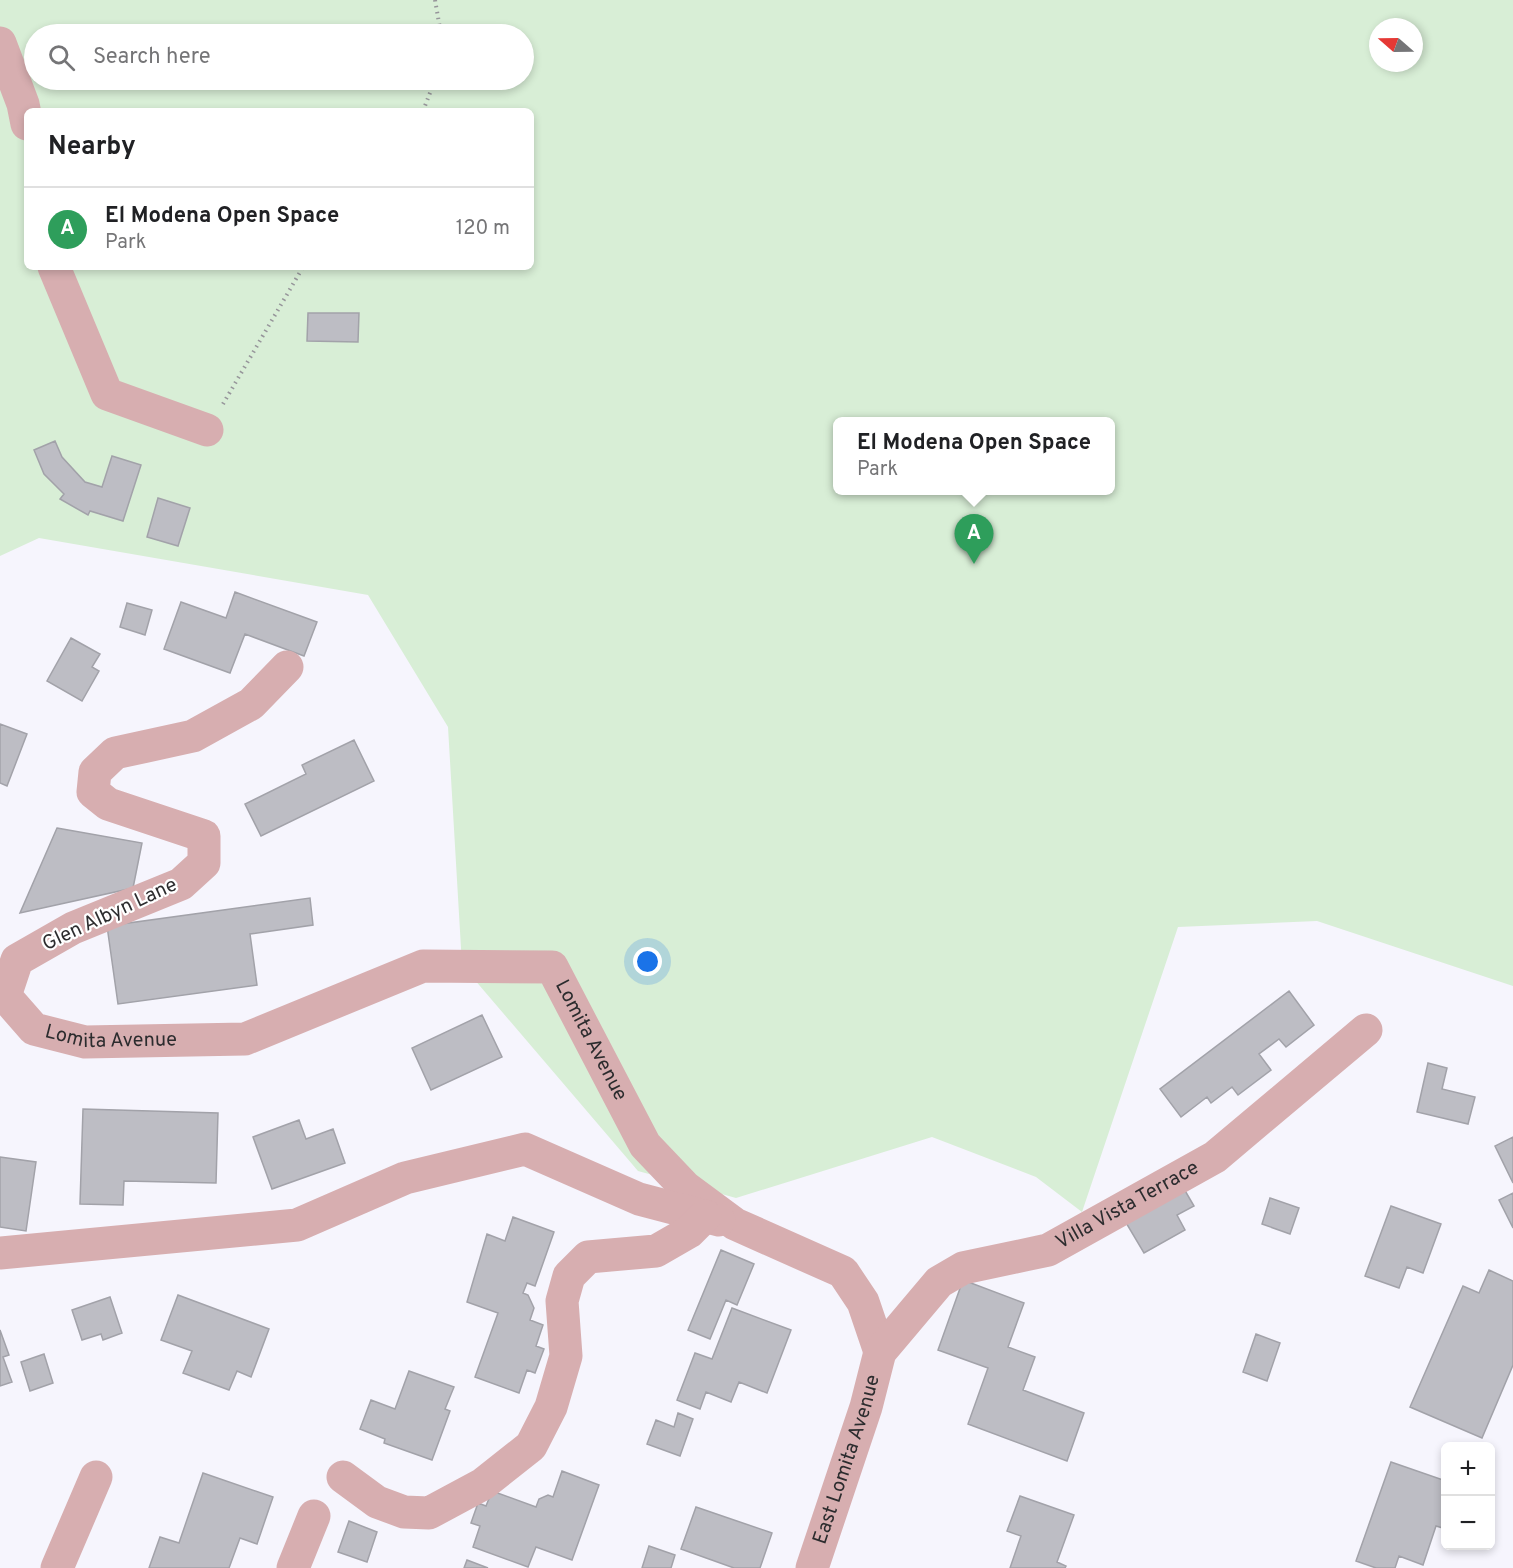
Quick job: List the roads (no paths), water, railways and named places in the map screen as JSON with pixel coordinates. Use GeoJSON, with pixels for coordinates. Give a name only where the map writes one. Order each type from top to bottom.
{"type":"FeatureCollection","features":[{"type":"Feature","properties":{"kind":"street"},"geometry":{"type":"LineString","coordinates":[[0,43],[24,109]]}},
{"type":"Feature","properties":{"kind":"street"},"geometry":{"type":"LineString","coordinates":[[55,270],[107,394],[207,430]]}},
{"type":"Feature","properties":{"kind":"street","name":"Glen Albyn Lane"},"geometry":{"type":"LineString","coordinates":[[5,996],[17,960],[73,928],[181,885],[204,863],[204,836],[108,804],[93,792],[95,772],[115,753],[193,736],[250,704],[287,667]]}},
{"type":"Feature","properties":{"kind":"street","name":"Lomita Avenue"},"geometry":{"type":"LineString","coordinates":[[5,996],[34,1029],[85,1042],[245,1039],[423,966],[552,967],[645,1145],[720,1220],[843,1272],[863,1302],[880,1352]]}},
{"type":"Feature","properties":{"kind":"street","name":"Villa Vista Terrace"},"geometry":{"type":"LineString","coordinates":[[880,1352],[939,1282],[963,1268],[1048,1250],[1215,1157],[1366,1030]]}},
{"type":"Feature","properties":{"kind":"street"},"geometry":{"type":"LineString","coordinates":[[0,1253],[297,1226],[405,1178],[525,1149],[639,1199],[720,1220]]}},
{"type":"Feature","properties":{"kind":"street"},"geometry":{"type":"LineString","coordinates":[[344,1477],[378,1502],[404,1512],[429,1513],[483,1484],[531,1446],[552,1407],[566,1356],[562,1301],[569,1276],[588,1257],[656,1251],[689,1232],[720,1220]]}},
{"type":"Feature","properties":{"kind":"street","name":"East Lomita Avenue"},"geometry":{"type":"LineString","coordinates":[[812,1568],[866,1407],[880,1352]]}},
{"type":"Feature","properties":{"kind":"street"},"geometry":{"type":"LineString","coordinates":[[57,1568],[96,1477]]}},
{"type":"Feature","properties":{"kind":"street"},"geometry":{"type":"LineString","coordinates":[[293,1568],[314,1515]]}},
{"type":"Feature","properties":{"kind":"place","name":"El Modena Open Space"},"geometry":{"type":"Point","coordinates":[974,564]}}]}
